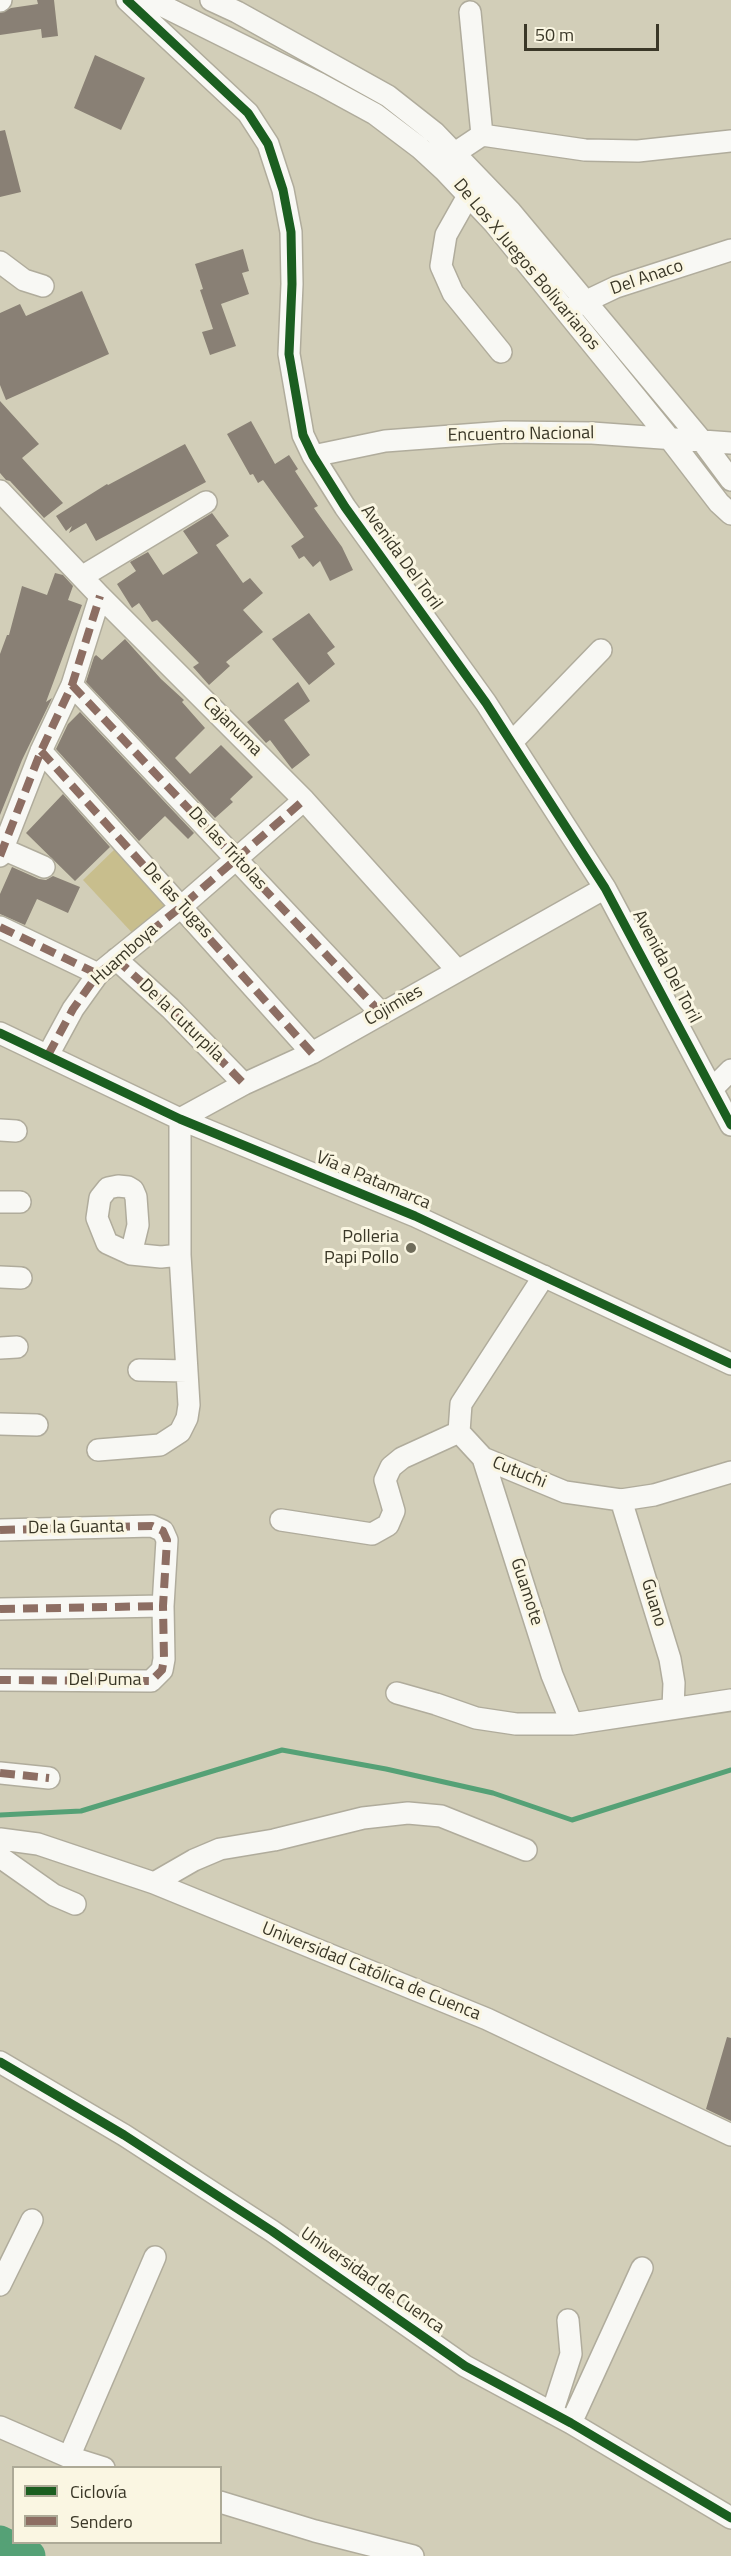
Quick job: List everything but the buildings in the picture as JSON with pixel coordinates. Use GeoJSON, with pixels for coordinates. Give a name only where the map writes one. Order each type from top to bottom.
{"type":"FeatureCollection","features":[{"type":"Feature","properties":{"kind":"street","name":"Avenida Del Toril"},"geometry":{"type":"LineString","coordinates":[[127,0],[248,113],[268,144],[284,190],[291,232],[292,284],[289,354],[303,435],[313,456],[345,507],[512,742],[605,888],[731,1125]]}},
{"type":"Feature","properties":{"kind":"street","name":"De Los X Juegos Bolivarianos"},"geometry":{"type":"LineString","coordinates":[[211,0],[237,12],[388,96],[435,133],[510,211],[702,441],[731,480]]}},
{"type":"Feature","properties":{"kind":"street"},"geometry":{"type":"LineString","coordinates":[[153,1],[173,43]]}},
{"type":"Feature","properties":{"kind":"street","name":"De Los X Juegos Bolivarianos"},"geometry":{"type":"LineString","coordinates":[[153,1],[235,40],[375,114],[420,148],[468,195],[566,311],[719,503],[731,514]]}},
{"type":"Feature","properties":{"kind":"street"},"geometry":{"type":"LineString","coordinates":[[470,12],[482,135]]}},
{"type":"Feature","properties":{"kind":"street"},"geometry":{"type":"LineString","coordinates":[[455,153],[482,135],[606,151],[638,151],[731,141]]}},
{"type":"Feature","properties":{"kind":"street"},"geometry":{"type":"LineString","coordinates":[[468,195],[446,235],[441,266],[453,294],[501,352]]}},
{"type":"Feature","properties":{"kind":"street","name":"Del Anaco"},"geometry":{"type":"LineString","coordinates":[[566,311],[616,287],[731,250]]}},
{"type":"Feature","properties":{"kind":"street"},"geometry":{"type":"LineString","coordinates":[[0,262],[24,280],[43,286]]}},
{"type":"Feature","properties":{"kind":"street","name":"Encuentro Nacional"},"geometry":{"type":"LineString","coordinates":[[313,456],[385,441],[505,432],[592,433],[731,443]]}},
{"type":"Feature","properties":{"kind":"street","name":"Cajanuma"},"geometry":{"type":"LineString","coordinates":[[0,491],[100,596],[304,800],[457,970]]}},
{"type":"Feature","properties":{"kind":"street"},"geometry":{"type":"LineString","coordinates":[[83,576],[206,502]]}},
{"type":"Feature","properties":{"kind":"street"},"geometry":{"type":"LineString","coordinates":[[44,867],[1,853],[41,751],[72,685],[100,596]]}},
{"type":"Feature","properties":{"kind":"street"},"geometry":{"type":"LineString","coordinates":[[512,742],[601,650]]}},
{"type":"Feature","properties":{"kind":"street","name":"De las Tritolas"},"geometry":{"type":"LineString","coordinates":[[72,685],[381,1013]]}},
{"type":"Feature","properties":{"kind":"street","name":"De las Tugas"},"geometry":{"type":"LineString","coordinates":[[41,751],[312,1053]]}},
{"type":"Feature","properties":{"kind":"street","name":"Huamboya"},"geometry":{"type":"LineString","coordinates":[[48,1055],[73,1009],[98,974],[182,906],[304,800]]}},
{"type":"Feature","properties":{"kind":"street","name":"Cojimìes"},"geometry":{"type":"LineString","coordinates":[[180,1119],[244,1084],[312,1053],[605,888]]}},
{"type":"Feature","properties":{"kind":"street"},"geometry":{"type":"LineString","coordinates":[[0,927],[98,974]]}},
{"type":"Feature","properties":{"kind":"street","name":"De la Cuturpila"},"geometry":{"type":"LineString","coordinates":[[116,959],[170,1008],[244,1084]]}},
{"type":"Feature","properties":{"kind":"street","name":"Vía a Patamarca"},"geometry":{"type":"LineString","coordinates":[[0,1034],[180,1119],[414,1216],[731,1364]]}},
{"type":"Feature","properties":{"kind":"street"},"geometry":{"type":"LineString","coordinates":[[712,1089],[731,1070]]}},
{"type":"Feature","properties":{"kind":"street"},"geometry":{"type":"LineString","coordinates":[[98,1450],[160,1445],[180,1432],[187,1418],[189,1406],[180,1255],[180,1119]]}},
{"type":"Feature","properties":{"kind":"street"},"geometry":{"type":"LineString","coordinates":[[131,1254],[161,1257],[180,1255]]}},
{"type":"Feature","properties":{"kind":"street"},"geometry":{"type":"LineString","coordinates":[[281,1520],[372,1534],[388,1525],[394,1511],[385,1480],[391,1467],[402,1458],[459,1432],[461,1404],[544,1276]]}},
{"type":"Feature","properties":{"kind":"street"},"geometry":{"type":"LineString","coordinates":[[139,1370],[187,1371]]}},
{"type":"Feature","properties":{"kind":"street"},"geometry":{"type":"LineString","coordinates":[[0,1424],[37,1425]]}},
{"type":"Feature","properties":{"kind":"street","name":"Cutuchi"},"geometry":{"type":"LineString","coordinates":[[459,1432],[483,1458],[565,1492],[621,1500],[654,1495],[731,1472]]}},
{"type":"Feature","properties":{"kind":"street","name":"Guamote"},"geometry":{"type":"LineString","coordinates":[[483,1458],[552,1675],[572,1724]]}},
{"type":"Feature","properties":{"kind":"street","name":"Guano"},"geometry":{"type":"LineString","coordinates":[[621,1500],[670,1659],[674,1683],[673,1708]]}},
{"type":"Feature","properties":{"kind":"street","name":"De la Guanta"},"geometry":{"type":"LineString","coordinates":[[0,1530],[152,1526]]}},
{"type":"Feature","properties":{"kind":"street","name":"Del Puma"},"geometry":{"type":"LineString","coordinates":[[0,1680],[151,1681],[162,1670],[167,1540],[163,1531],[152,1526]]}},
{"type":"Feature","properties":{"kind":"street"},"geometry":{"type":"LineString","coordinates":[[0,1609],[163,1606]]}},
{"type":"Feature","properties":{"kind":"street"},"geometry":{"type":"LineString","coordinates":[[397,1693],[476,1718],[516,1724],[572,1724],[731,1700]]}},
{"type":"Feature","properties":{"kind":"street"},"geometry":{"type":"LineString","coordinates":[[0,1773],[49,1778]]}},
{"type":"Feature","properties":{"kind":"street"},"geometry":{"type":"LineString","coordinates":[[154,1883],[194,1860],[220,1849],[274,1840],[363,1818],[408,1813],[441,1816],[526,1850]]}},
{"type":"Feature","properties":{"kind":"street","name":"Universidad Católica de Cuenca"},"geometry":{"type":"LineString","coordinates":[[0,1839],[38,1844],[154,1883],[488,2019],[731,2135]]}},
{"type":"Feature","properties":{"kind":"street"},"geometry":{"type":"LineString","coordinates":[[0,1857],[54,1894],[75,1905]]}},
{"type":"Feature","properties":{"kind":"street","name":"Universidad de Cuenca"},"geometry":{"type":"LineString","coordinates":[[0,2062],[124,2135],[273,2231],[465,2366],[562,2418],[731,2518]]}},
{"type":"Feature","properties":{"kind":"street"},"geometry":{"type":"LineString","coordinates":[[0,2285],[32,2220]]}},
{"type":"Feature","properties":{"kind":"street"},"geometry":{"type":"LineString","coordinates":[[69,2457],[155,2257]]}},
{"type":"Feature","properties":{"kind":"street"},"geometry":{"type":"LineString","coordinates":[[562,2418],[642,2268]]}},
{"type":"Feature","properties":{"kind":"street"},"geometry":{"type":"LineString","coordinates":[[562,2418],[571,2354],[568,2320]]}},
{"type":"Feature","properties":{"kind":"street"},"geometry":{"type":"LineString","coordinates":[[0,2427],[69,2457],[98,2466]]}},
{"type":"Feature","properties":{"kind":"street"},"geometry":{"type":"LineString","coordinates":[[222,2503],[315,2531],[413,2556]]}},
{"type":"Feature","properties":{"kind":"shaded area"},"geometry":{"type":"Polygon","coordinates":[[[118,846],[172,903],[136,937],[83,880],[118,846]]]}},
{"type":"Feature","properties":{"kind":"waterway"},"geometry":{"type":"LineString","coordinates":[[0,1815],[81,1811],[282,1750],[386,1769],[493,1793],[572,1820],[731,1770]]}},
{"type":"Feature","properties":{"kind":"waterway"},"geometry":{"type":"LineString","coordinates":[[0,2542],[29,2556]]}},
{"type":"Feature","properties":{"kind":"marked path"},"geometry":{"type":"LineString","coordinates":[[0,856],[41,751],[72,685],[100,596]]}},
{"type":"Feature","properties":{"kind":"marked path"},"geometry":{"type":"LineString","coordinates":[[72,685],[381,1013]]}},
{"type":"Feature","properties":{"kind":"marked path"},"geometry":{"type":"LineString","coordinates":[[41,751],[312,1053]]}},
{"type":"Feature","properties":{"kind":"marked path"},"geometry":{"type":"LineString","coordinates":[[48,1055],[73,1009],[98,974],[182,906],[304,800]]}},
{"type":"Feature","properties":{"kind":"marked path"},"geometry":{"type":"LineString","coordinates":[[0,927],[98,974]]}},
{"type":"Feature","properties":{"kind":"marked path"},"geometry":{"type":"LineString","coordinates":[[116,959],[170,1008],[244,1084]]}},
{"type":"Feature","properties":{"kind":"marked path"},"geometry":{"type":"LineString","coordinates":[[0,1530],[152,1526],[163,1531],[167,1540],[163,1606],[164,1659],[162,1670],[151,1681],[0,1680]]}},
{"type":"Feature","properties":{"kind":"marked path"},"geometry":{"type":"LineString","coordinates":[[0,1609],[163,1606]]}},
{"type":"Feature","properties":{"kind":"marked path"},"geometry":{"type":"LineString","coordinates":[[0,1773],[49,1778]]}},
{"type":"Feature","properties":{"kind":"cycle path"},"geometry":{"type":"LineString","coordinates":[[127,0],[248,113],[268,144],[283,190],[291,232],[292,284],[289,354],[303,435],[313,456],[345,507],[486,703],[605,888],[731,1125]]}},
{"type":"Feature","properties":{"kind":"cycle path"},"geometry":{"type":"LineString","coordinates":[[0,1033],[180,1119],[415,1216],[731,1364]]}},
{"type":"Feature","properties":{"kind":"cycle path"},"geometry":{"type":"LineString","coordinates":[[0,2062],[124,2135],[272,2231],[465,2366],[571,2423],[731,2518]]}},
{"type":"Feature","properties":{"kind":"place","name":"Polleria Papi Pollo"},"geometry":{"type":"Point","coordinates":[411,1248]}}]}
